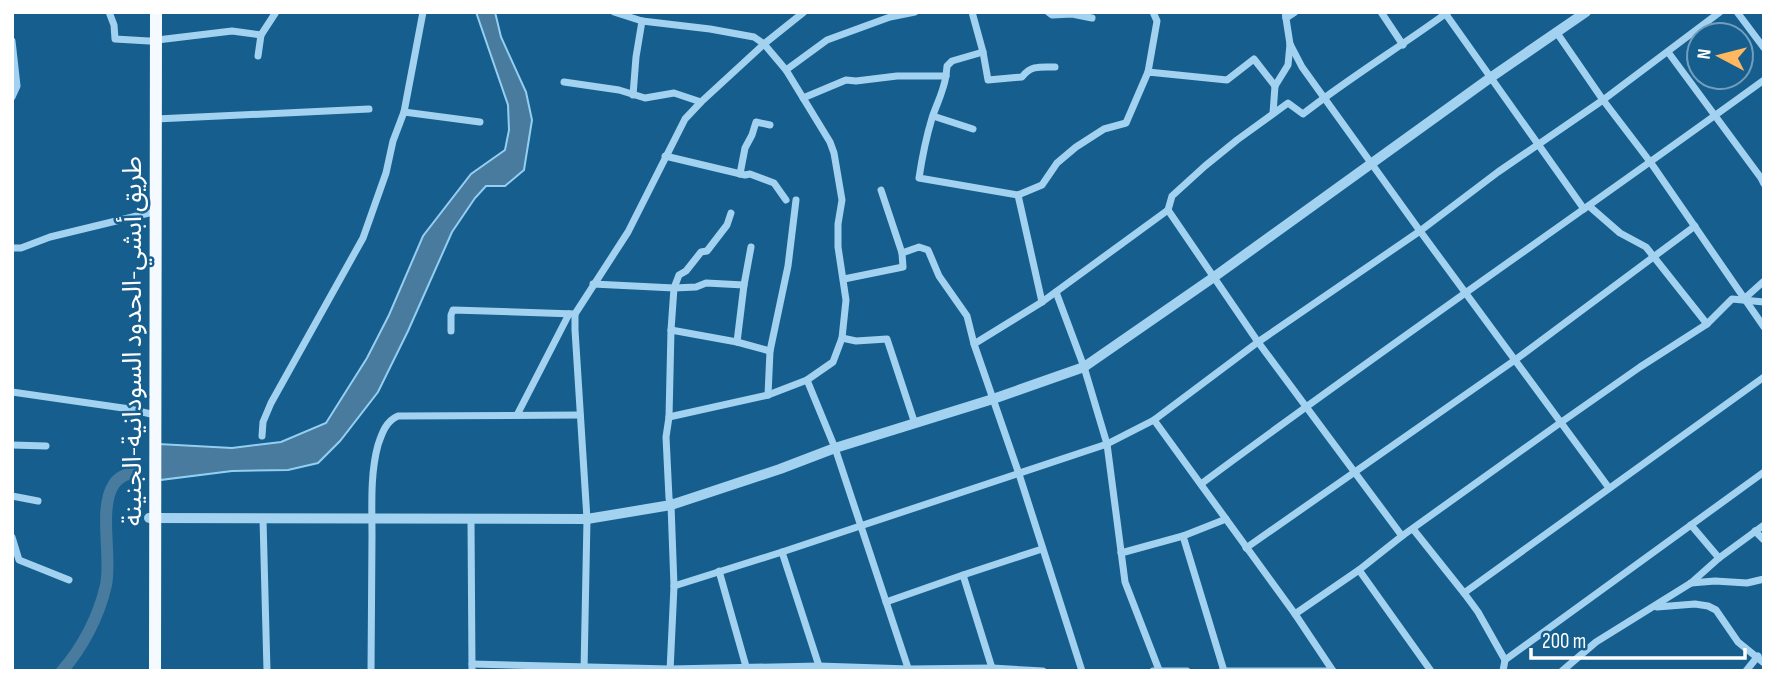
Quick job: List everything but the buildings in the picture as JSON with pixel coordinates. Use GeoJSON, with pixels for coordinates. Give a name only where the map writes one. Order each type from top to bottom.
{"type":"FeatureCollection","features":[{"type":"Feature","properties":{"kind":"highway"},"geometry":{"type":"LineString","coordinates":[[149,12],[153,40],[149,214],[152,358]]}},
{"type":"Feature","properties":{"kind":"highway","name":"طريق أبشي-الحدود السودانية-الجنينة"},"geometry":{"type":"LineString","coordinates":[[155,671],[151,415],[156,119],[153,40],[156,12]]}},
{"type":"Feature","properties":{"kind":"highway"},"geometry":{"type":"LineString","coordinates":[[148,671],[152,518]]}},
{"type":"Feature","properties":{"kind":"street"},"geometry":{"type":"LineString","coordinates":[[110,12],[116,39],[153,40],[232,31],[261,35]]}},
{"type":"Feature","properties":{"kind":"street"},"geometry":{"type":"LineString","coordinates":[[258,56],[261,35],[276,12]]}},
{"type":"Feature","properties":{"kind":"street"},"geometry":{"type":"LineString","coordinates":[[262,436],[263,422],[271,403],[363,238],[404,112],[423,12]]}},
{"type":"Feature","properties":{"kind":"street"},"geometry":{"type":"LineString","coordinates":[[614,12],[642,21],[754,37],[764,44],[786,70],[830,142],[842,200],[838,247],[846,300],[842,338],[833,362],[807,380],[768,395],[669,417]]}},
{"type":"Feature","properties":{"kind":"street"},"geometry":{"type":"LineString","coordinates":[[786,70],[827,40],[890,17],[915,12]]}},
{"type":"Feature","properties":{"kind":"street"},"geometry":{"type":"LineString","coordinates":[[972,12],[988,80],[1022,77],[1035,66],[1055,67]]}},
{"type":"Feature","properties":{"kind":"street"},"geometry":{"type":"LineString","coordinates":[[1048,12],[1052,15],[1072,14],[1092,18]]}},
{"type":"Feature","properties":{"kind":"street"},"geometry":{"type":"LineString","coordinates":[[983,52],[952,61],[947,66],[941,97],[924,147],[919,178],[1018,195],[1042,185],[1057,163],[1076,147],[1104,129],[1126,123],[1148,72],[1157,21],[1153,12]]}},
{"type":"Feature","properties":{"kind":"street"},"geometry":{"type":"LineString","coordinates":[[1273,113],[1275,86],[1288,65],[1290,44],[1285,15],[1295,12]]}},
{"type":"Feature","properties":{"kind":"street"},"geometry":{"type":"LineString","coordinates":[[1381,12],[1403,45]]}},
{"type":"Feature","properties":{"kind":"street"},"geometry":{"type":"LineString","coordinates":[[152,518],[587,519],[671,505],[835,448],[993,399],[1084,366],[1586,12]]}},
{"type":"Feature","properties":{"kind":"street"},"geometry":{"type":"LineString","coordinates":[[674,586],[1107,444],[1154,420],[1258,342],[1420,231],[1603,100],[1720,12]]}},
{"type":"Feature","properties":{"kind":"street"},"geometry":{"type":"LineString","coordinates":[[1737,12],[1764,48]]}},
{"type":"Feature","properties":{"kind":"street"},"geometry":{"type":"LineString","coordinates":[[974,344],[1042,302],[1168,210],[1172,196],[1205,166],[1273,113],[1288,103],[1303,114],[1446,13],[1490,78],[1586,208],[1620,233],[1646,247],[1707,324]]}},
{"type":"Feature","properties":{"kind":"street"},"geometry":{"type":"LineString","coordinates":[[517,415],[572,314],[628,232],[685,120],[701,102],[799,14]]}},
{"type":"Feature","properties":{"kind":"street"},"geometry":{"type":"LineString","coordinates":[[634,95],[642,21]]}},
{"type":"Feature","properties":{"kind":"street"},"geometry":{"type":"LineString","coordinates":[[1557,33],[1764,327]]}},
{"type":"Feature","properties":{"kind":"street"},"geometry":{"type":"LineString","coordinates":[[12,41],[17,86],[12,97]]}},
{"type":"Feature","properties":{"kind":"street"},"geometry":{"type":"LineString","coordinates":[[1290,44],[1302,67],[1609,488]]}},
{"type":"Feature","properties":{"kind":"street"},"geometry":{"type":"LineString","coordinates":[[1668,52],[1764,184]]}},
{"type":"Feature","properties":{"kind":"street"},"geometry":{"type":"LineString","coordinates":[[1148,72],[1227,80],[1254,59],[1275,86]]}},
{"type":"Feature","properties":{"kind":"street"},"geometry":{"type":"LineString","coordinates":[[803,98],[846,80],[946,76]]}},
{"type":"Feature","properties":{"kind":"street"},"geometry":{"type":"LineString","coordinates":[[1201,484],[1305,406],[1651,163],[1764,80]]}},
{"type":"Feature","properties":{"kind":"street"},"geometry":{"type":"LineString","coordinates":[[564,82],[606,87],[645,98],[674,93],[701,102]]}},
{"type":"Feature","properties":{"kind":"street"},"geometry":{"type":"LineString","coordinates":[[156,119],[369,109]]}},
{"type":"Feature","properties":{"kind":"street"},"geometry":{"type":"LineString","coordinates":[[404,112],[480,122]]}},
{"type":"Feature","properties":{"kind":"street"},"geometry":{"type":"LineString","coordinates":[[933,116],[973,129]]}},
{"type":"Feature","properties":{"kind":"street"},"geometry":{"type":"LineString","coordinates":[[740,174],[745,148],[756,122],[770,125]]}},
{"type":"Feature","properties":{"kind":"street"},"geometry":{"type":"LineString","coordinates":[[665,156],[750,174],[774,183],[786,200]]}},
{"type":"Feature","properties":{"kind":"street"},"geometry":{"type":"LineString","coordinates":[[844,279],[903,267],[902,253],[881,190]]}},
{"type":"Feature","properties":{"kind":"street"},"geometry":{"type":"LineString","coordinates":[[1018,195],[1042,302]]}},
{"type":"Feature","properties":{"kind":"street"},"geometry":{"type":"LineString","coordinates":[[768,395],[770,351],[788,266],[796,200]]}},
{"type":"Feature","properties":{"kind":"street"},"geometry":{"type":"LineString","coordinates":[[1168,210],[1258,342],[1402,536]]}},
{"type":"Feature","properties":{"kind":"street"},"geometry":{"type":"LineString","coordinates":[[670,670],[674,586],[666,437],[674,288],[679,275],[686,271],[701,252],[707,251],[727,225],[731,213]]}},
{"type":"Feature","properties":{"kind":"street"},"geometry":{"type":"LineString","coordinates":[[12,257],[17,248],[50,237],[149,214]]}},
{"type":"Feature","properties":{"kind":"street"},"geometry":{"type":"LineString","coordinates":[[1246,548],[1516,360],[1695,226]]}},
{"type":"Feature","properties":{"kind":"street"},"geometry":{"type":"LineString","coordinates":[[737,342],[751,247]]}},
{"type":"Feature","properties":{"kind":"street"},"geometry":{"type":"LineString","coordinates":[[902,253],[919,247],[928,250],[939,276],[967,316],[1082,671]]}},
{"type":"Feature","properties":{"kind":"street"},"geometry":{"type":"LineString","coordinates":[[1744,299],[1764,281]]}},
{"type":"Feature","properties":{"kind":"street"},"geometry":{"type":"LineString","coordinates":[[593,284],[674,288],[696,287],[706,283],[744,285]]}},
{"type":"Feature","properties":{"kind":"street"},"geometry":{"type":"LineString","coordinates":[[1056,292],[1084,366],[1107,444],[1125,582],[1159,670]]}},
{"type":"Feature","properties":{"kind":"street"},"geometry":{"type":"LineString","coordinates":[[1295,614],[1560,423],[1707,324],[1732,299],[1764,302]]}},
{"type":"Feature","properties":{"kind":"street"},"geometry":{"type":"LineString","coordinates":[[451,331],[453,310],[572,314]]}},
{"type":"Feature","properties":{"kind":"street"},"geometry":{"type":"LineString","coordinates":[[572,314],[587,519],[584,669]]}},
{"type":"Feature","properties":{"kind":"street"},"geometry":{"type":"LineString","coordinates":[[671,330],[770,351]]}},
{"type":"Feature","properties":{"kind":"street"},"geometry":{"type":"LineString","coordinates":[[842,338],[856,341],[887,340],[915,424]]}},
{"type":"Feature","properties":{"kind":"street"},"geometry":{"type":"LineString","coordinates":[[1464,593],[1764,377]]}},
{"type":"Feature","properties":{"kind":"street"},"geometry":{"type":"LineString","coordinates":[[807,380],[835,448],[909,670]]}},
{"type":"Feature","properties":{"kind":"street"},"geometry":{"type":"LineString","coordinates":[[12,392],[130,409],[151,415]]}},
{"type":"Feature","properties":{"kind":"street"},"geometry":{"type":"LineString","coordinates":[[371,671],[374,466],[378,445],[387,424],[398,416],[580,415]]}},
{"type":"Feature","properties":{"kind":"street"},"geometry":{"type":"LineString","coordinates":[[1154,420],[1295,614],[1333,671]]}},
{"type":"Feature","properties":{"kind":"street"},"geometry":{"type":"LineString","coordinates":[[12,445],[46,446]]}},
{"type":"Feature","properties":{"kind":"street"},"geometry":{"type":"LineString","coordinates":[[1503,671],[1506,660],[1763,473]]}},
{"type":"Feature","properties":{"kind":"street"},"geometry":{"type":"LineString","coordinates":[[12,496],[38,502]]}},
{"type":"Feature","properties":{"kind":"street"},"geometry":{"type":"LineString","coordinates":[[264,519],[267,671]]}},
{"type":"Feature","properties":{"kind":"street"},"geometry":{"type":"LineString","coordinates":[[471,519],[472,667],[670,670],[819,666],[1042,671]]}},
{"type":"Feature","properties":{"kind":"street"},"geometry":{"type":"LineString","coordinates":[[1121,553],[1183,536],[1226,519]]}},
{"type":"Feature","properties":{"kind":"street"},"geometry":{"type":"LineString","coordinates":[[1691,524],[1719,558]]}},
{"type":"Feature","properties":{"kind":"street"},"geometry":{"type":"LineString","coordinates":[[1562,671],[1596,642],[1691,583],[1719,558],[1764,525]]}},
{"type":"Feature","properties":{"kind":"street"},"geometry":{"type":"LineString","coordinates":[[1413,529],[1478,612],[1506,660]]}},
{"type":"Feature","properties":{"kind":"street"},"geometry":{"type":"LineString","coordinates":[[1755,531],[1764,540]]}},
{"type":"Feature","properties":{"kind":"street"},"geometry":{"type":"LineString","coordinates":[[1183,536],[1222,671],[1333,671]]}},
{"type":"Feature","properties":{"kind":"street"},"geometry":{"type":"LineString","coordinates":[[12,537],[14,553],[19,560],[69,580]]}},
{"type":"Feature","properties":{"kind":"street"},"geometry":{"type":"LineString","coordinates":[[886,602],[1042,550]]}},
{"type":"Feature","properties":{"kind":"street"},"geometry":{"type":"LineString","coordinates":[[782,552],[819,666]]}},
{"type":"Feature","properties":{"kind":"street"},"geometry":{"type":"LineString","coordinates":[[1359,570],[1431,671]]}},
{"type":"Feature","properties":{"kind":"street"},"geometry":{"type":"LineString","coordinates":[[719,571],[747,669]]}},
{"type":"Feature","properties":{"kind":"street"},"geometry":{"type":"LineString","coordinates":[[963,575],[992,668]]}},
{"type":"Feature","properties":{"kind":"street"},"geometry":{"type":"LineString","coordinates":[[1691,583],[1747,583],[1764,579]]}},
{"type":"Feature","properties":{"kind":"street"},"geometry":{"type":"LineString","coordinates":[[1653,607],[1695,604],[1708,606],[1716,611],[1738,642],[1761,660],[1745,671]]}},
{"type":"Feature","properties":{"kind":"street"},"geometry":{"type":"LineString","coordinates":[[1153,671],[1187,671]]}},
{"type":"Feature","properties":{"kind":"water"},"geometry":{"type":"Polygon","coordinates":[[[476,12],[495,12],[501,37],[526,92],[532,120],[524,170],[505,186],[486,186],[452,232],[378,392],[340,441],[318,463],[288,470],[232,471],[160,480],[159,444],[232,448],[281,442],[326,423],[367,358],[423,236],[471,174],[505,150],[509,130],[508,105],[476,12]]]}},
{"type":"Feature","properties":{"kind":"waterway"},"geometry":{"type":"LineString","coordinates":[[62,671],[89,631],[103,597],[107,573],[106,519],[109,494],[118,479],[137,471]]}}]}
